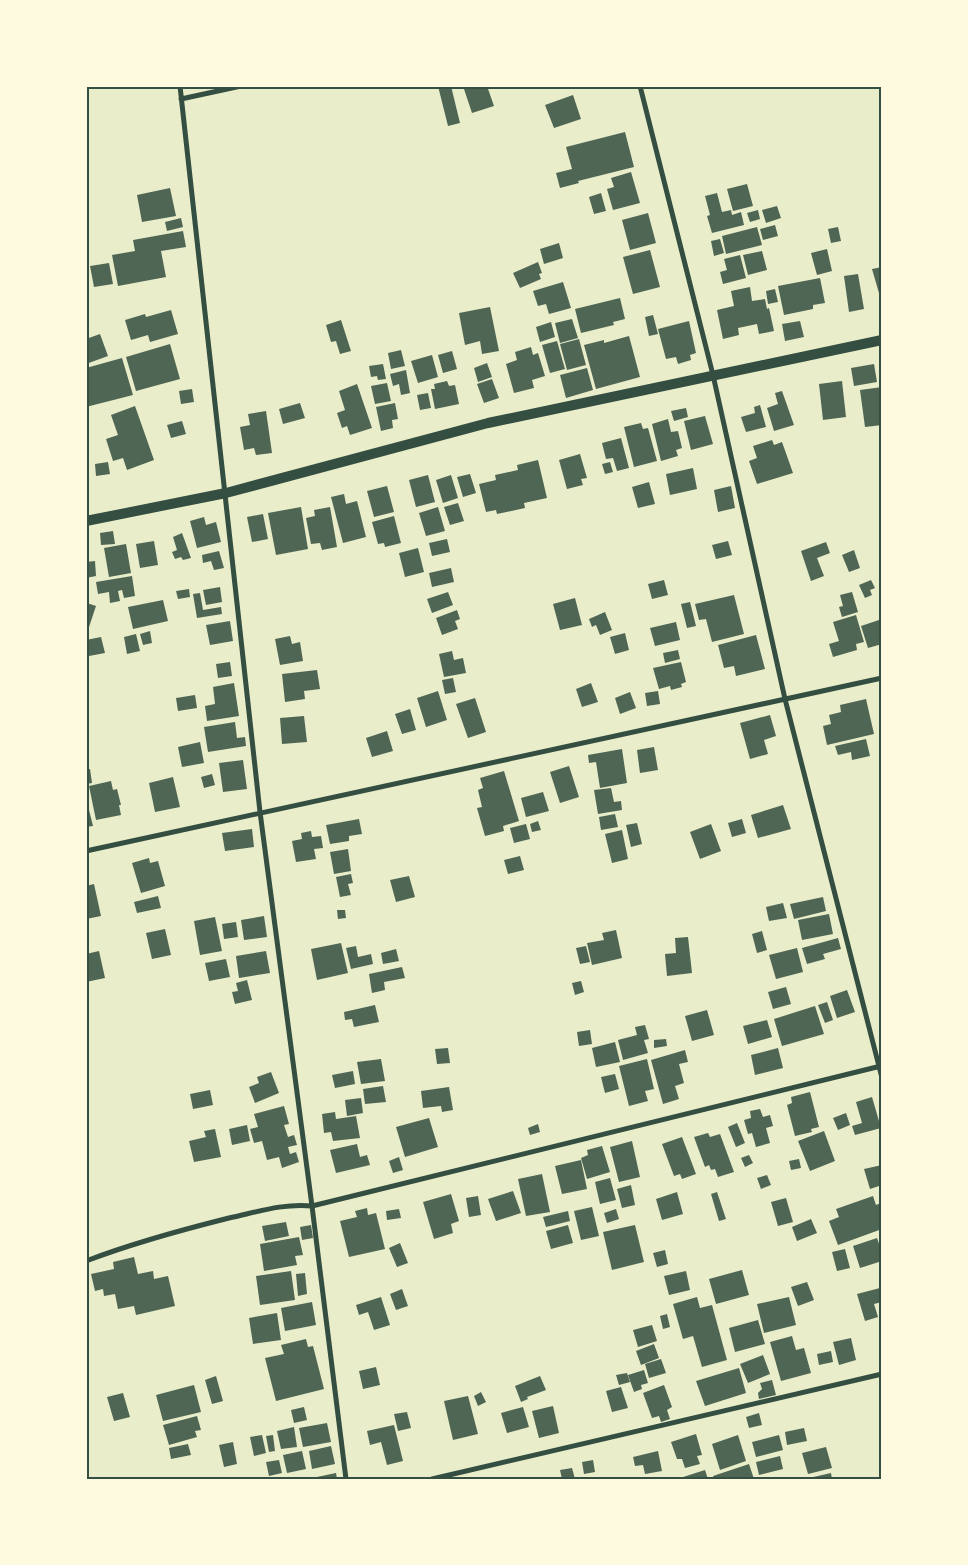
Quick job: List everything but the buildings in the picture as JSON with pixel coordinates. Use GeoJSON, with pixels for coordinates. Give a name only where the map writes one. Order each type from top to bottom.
{"type":"FeatureCollection","features":[{"type":"Feature","properties":{"kind":"main road"},"geometry":{"type":"LineString","coordinates":[[86,521],[226,493],[488,423],[882,340]]}},
{"type":"Feature","properties":{"kind":"street"},"geometry":{"type":"LineString","coordinates":[[180,86],[260,812],[346,1479]]}},
{"type":"Feature","properties":{"kind":"street"},"geometry":{"type":"LineString","coordinates":[[182,99],[241,86]]}},
{"type":"Feature","properties":{"kind":"street"},"geometry":{"type":"LineString","coordinates":[[640,86],[713,375],[785,699],[882,1078]]}},
{"type":"Feature","properties":{"kind":"street"},"geometry":{"type":"LineString","coordinates":[[86,851],[882,678]]}},
{"type":"Feature","properties":{"kind":"street"},"geometry":{"type":"LineString","coordinates":[[86,1261],[154,1237],[226,1219],[277,1207],[297,1204],[312,1206],[880,1066]]}},
{"type":"Feature","properties":{"kind":"street"},"geometry":{"type":"LineString","coordinates":[[432,1479],[882,1374]]}}]}
